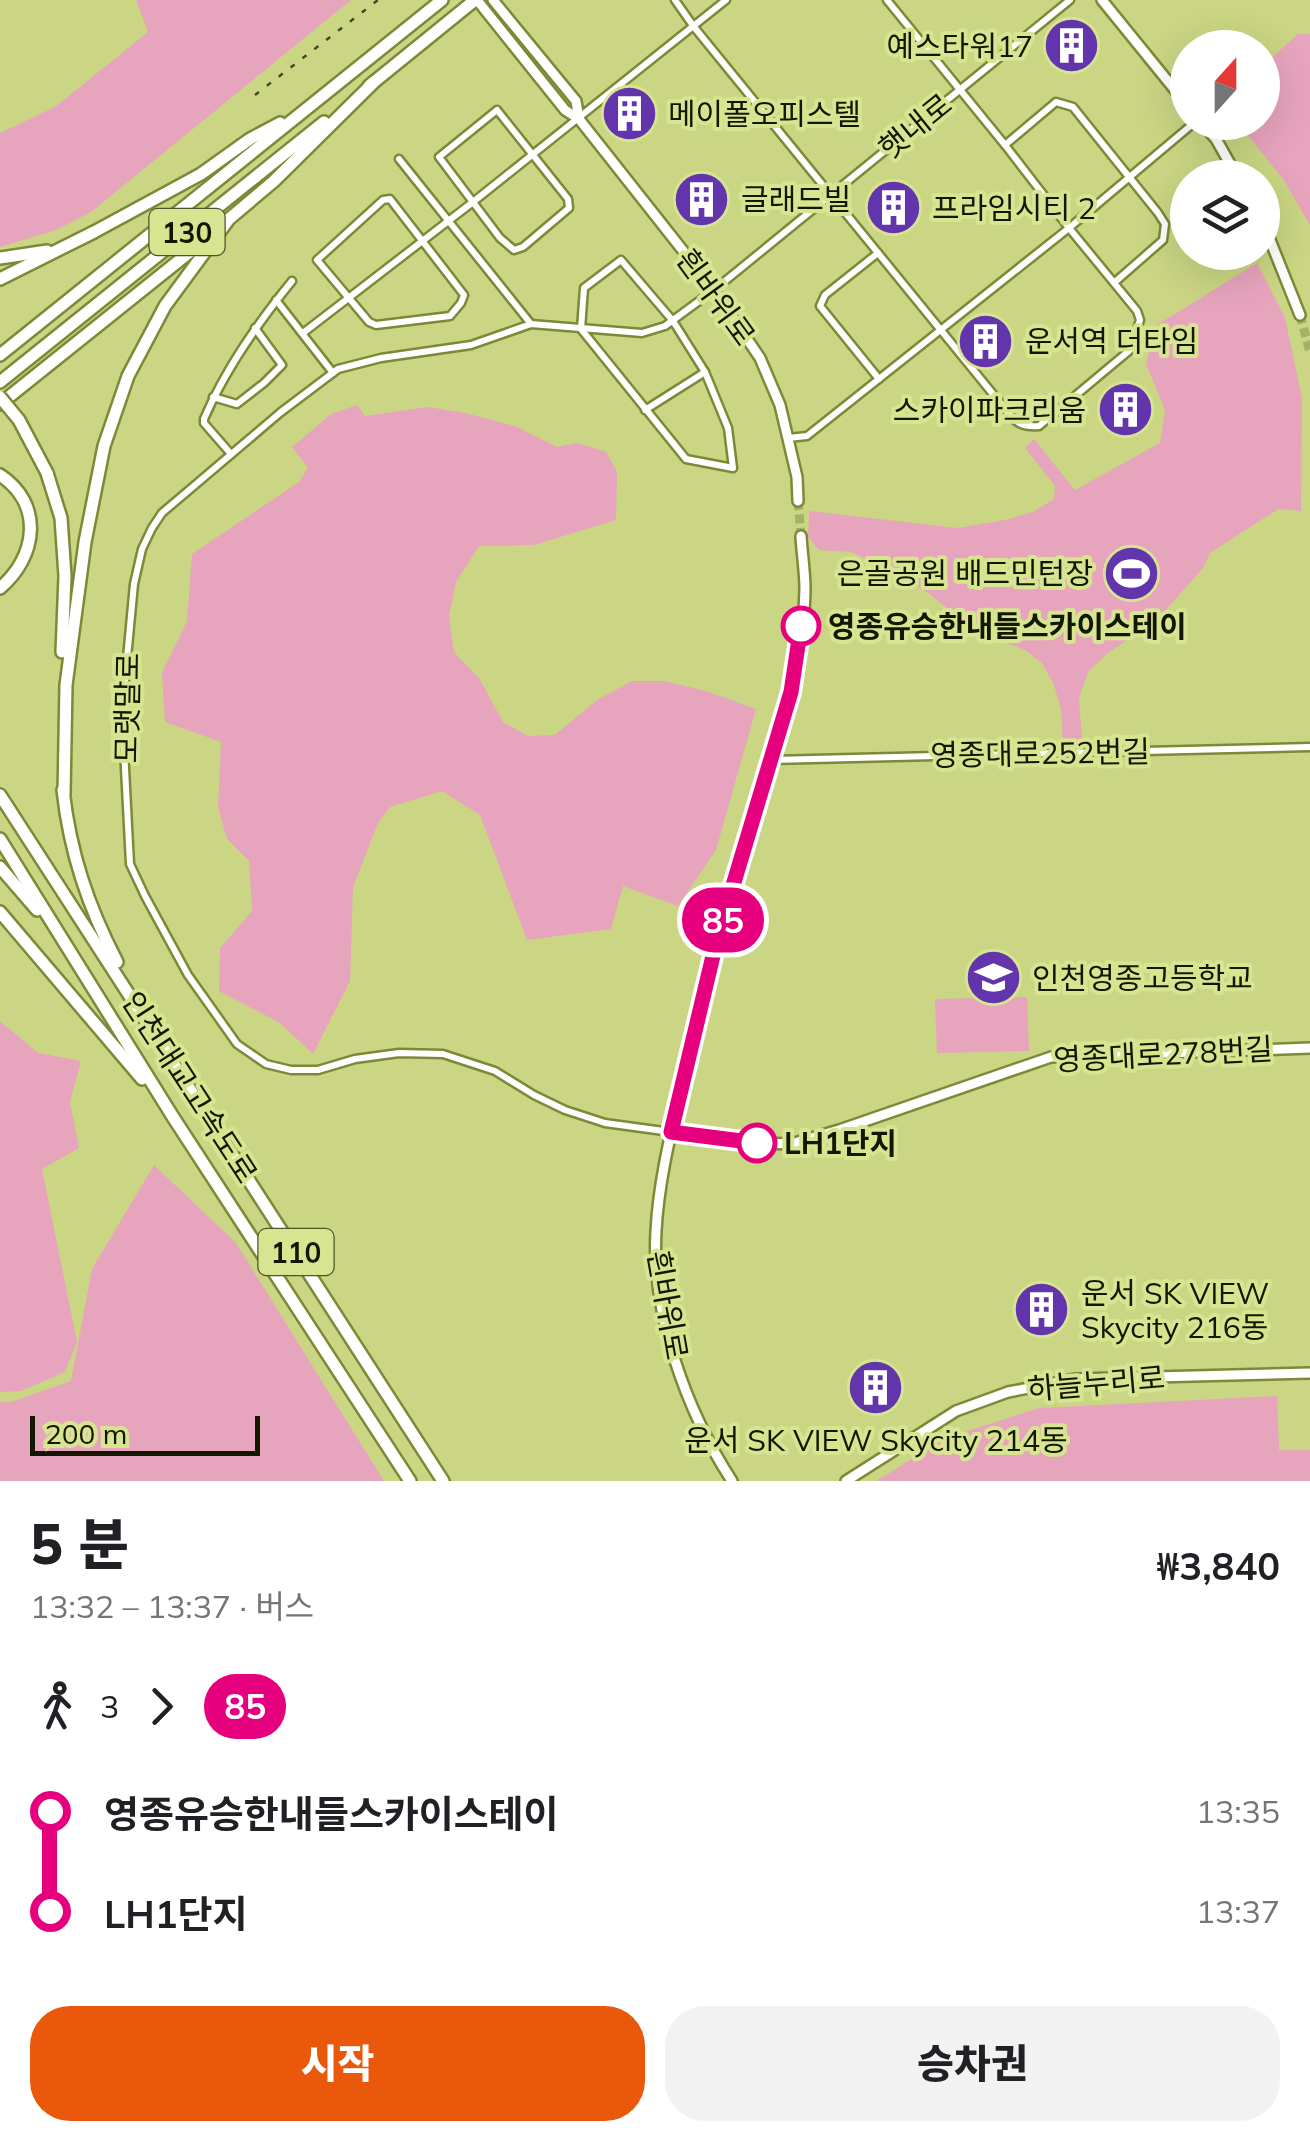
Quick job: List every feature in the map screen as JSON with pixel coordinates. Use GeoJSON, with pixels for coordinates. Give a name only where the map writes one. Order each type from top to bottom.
{"type":"FeatureCollection","features":[{"type":"Feature","properties":{"kind":"highway","name":"130"},"geometry":{"type":"LineString","coordinates":[[0,355],[442,0]]}},
{"type":"Feature","properties":{"kind":"highway","name":"130"},"geometry":{"type":"LineString","coordinates":[[0,382],[472,2]]}},
{"type":"Feature","properties":{"kind":"highway"},"geometry":{"type":"LineString","coordinates":[[0,404],[229,220],[374,82]]}},
{"type":"Feature","properties":{"kind":"highway"},"geometry":{"type":"LineString","coordinates":[[0,278],[201,174],[306,108]]}},
{"type":"Feature","properties":{"kind":"highway"},"geometry":{"type":"LineString","coordinates":[[64,794],[71,637],[104,446],[145,340],[184,277],[229,220]]}},
{"type":"Feature","properties":{"kind":"highway"},"geometry":{"type":"LineString","coordinates":[[0,258],[56,249]]}},
{"type":"Feature","properties":{"kind":"highway"},"geometry":{"type":"LineString","coordinates":[[0,396],[19,420],[48,473],[60,518],[65,576],[58,740],[68,834],[82,884],[106,940],[150,1023]]}},
{"type":"Feature","properties":{"kind":"highway"},"geometry":{"type":"LineString","coordinates":[[0,475],[23,498],[32,536],[14,576],[0,588]]}},
{"type":"Feature","properties":{"kind":"highway","name":"인천대교고속도로"},"geometry":{"type":"LineString","coordinates":[[0,795],[444,1481]]}},
{"type":"Feature","properties":{"kind":"highway","name":"인천대교고속도로"},"geometry":{"type":"LineString","coordinates":[[0,839],[173,1117],[410,1481]]}},
{"type":"Feature","properties":{"kind":"highway"},"geometry":{"type":"LineString","coordinates":[[0,868],[60,936]]}},
{"type":"Feature","properties":{"kind":"highway"},"geometry":{"type":"LineString","coordinates":[[0,912],[173,1117]]}},
{"type":"Feature","properties":{"kind":"street","name":"흰바위로"},"geometry":{"type":"LineString","coordinates":[[493,0],[576,101],[578,119]]}},
{"type":"Feature","properties":{"kind":"street"},"geometry":{"type":"LineString","coordinates":[[675,0],[1016,423],[1039,426],[1130,350],[1140,320],[1137,310],[887,0]]}},
{"type":"Feature","properties":{"kind":"street"},"geometry":{"type":"LineString","coordinates":[[303,333],[726,0]]}},
{"type":"Feature","properties":{"kind":"street","name":"햇내로"},"geometry":{"type":"LineString","coordinates":[[714,290],[1070,0]]}},
{"type":"Feature","properties":{"kind":"street"},"geometry":{"type":"LineString","coordinates":[[1102,0],[1170,84]]}},
{"type":"Feature","properties":{"kind":"street","name":"흰바위로"},"geometry":{"type":"LineString","coordinates":[[472,2],[565,110],[578,119],[714,290],[760,358],[780,406],[797,478],[798,501]]}},
{"type":"Feature","properties":{"kind":"street"},"geometry":{"type":"LineString","coordinates":[[1005,145],[1056,102],[1073,106],[1165,224],[1163,240],[1115,282]]}},
{"type":"Feature","properties":{"kind":"street"},"geometry":{"type":"LineString","coordinates":[[497,110],[534,154],[568,198],[569,208],[523,247],[514,250],[500,238],[439,157],[497,110]]}},
{"type":"Feature","properties":{"kind":"street"},"geometry":{"type":"LineString","coordinates":[[788,438],[807,436],[1176,140]]}},
{"type":"Feature","properties":{"kind":"street"},"geometry":{"type":"LineString","coordinates":[[400,160],[531,324]]}},
{"type":"Feature","properties":{"kind":"street"},"geometry":{"type":"LineString","coordinates":[[390,199],[422,242],[464,296],[450,316],[376,325],[368,322],[317,260],[382,200],[390,199]]}},
{"type":"Feature","properties":{"kind":"street"},"geometry":{"type":"LineString","coordinates":[[878,253],[825,295],[820,306],[879,379]]}},
{"type":"Feature","properties":{"kind":"street"},"geometry":{"type":"LineString","coordinates":[[621,260],[672,321],[705,372],[728,428],[733,468],[686,459],[582,329],[584,288],[621,260]]}},
{"type":"Feature","properties":{"kind":"street"},"geometry":{"type":"LineString","coordinates":[[1280,265],[1300,315]]}},
{"type":"Feature","properties":{"kind":"street"},"geometry":{"type":"LineString","coordinates":[[231,454],[204,423],[228,370],[292,281]]}},
{"type":"Feature","properties":{"kind":"street","name":"모랫말로"},"geometry":{"type":"LineString","coordinates":[[671,1132],[605,1123],[564,1110],[495,1072],[443,1054],[399,1052],[318,1070],[291,1070],[266,1064],[237,1044],[188,975],[130,864],[122,711],[134,584],[152,528],[162,513],[231,454],[338,369],[381,358],[472,345],[531,324],[642,333],[665,326],[714,290]]}},
{"type":"Feature","properties":{"kind":"street"},"geometry":{"type":"LineString","coordinates":[[276,300],[333,373]]}},
{"type":"Feature","properties":{"kind":"street"},"geometry":{"type":"LineString","coordinates":[[214,397],[237,404],[282,365],[255,328]]}},
{"type":"Feature","properties":{"kind":"street"},"geometry":{"type":"LineString","coordinates":[[646,410],[705,372]]}},
{"type":"Feature","properties":{"kind":"street","name":"흰바위로"},"geometry":{"type":"LineString","coordinates":[[732,1481],[684,1388],[668,1339],[658,1285],[656,1234],[671,1132],[717,939],[791,692],[805,587],[801,536]]}},
{"type":"Feature","properties":{"kind":"street","name":"영종대로252번길"},"geometry":{"type":"LineString","coordinates":[[770,760],[1310,747]]}},
{"type":"Feature","properties":{"kind":"street","name":"영종대로278번길"},"geometry":{"type":"LineString","coordinates":[[671,1132],[736,1142],[791,1144],[1051,1057],[1310,1048]]}},
{"type":"Feature","properties":{"kind":"street","name":"하늘누리로"},"geometry":{"type":"LineString","coordinates":[[846,1481],[956,1411],[1008,1392],[1076,1379],[1310,1373]]}},
{"type":"Feature","properties":{"kind":"shaded area"},"geometry":{"type":"Polygon","coordinates":[[[136,0],[351,0],[91,212],[56,230],[0,247],[0,133],[55,107],[148,32],[136,0]]]}},
{"type":"Feature","properties":{"kind":"shaded area"},"geometry":{"type":"Polygon","coordinates":[[[1298,34],[1310,34],[1310,225],[1280,175],[1280,160],[1268,160],[1252,140],[1280,140],[1280,50],[1298,34]]]}},
{"type":"Feature","properties":{"kind":"shaded area"},"geometry":{"type":"Polygon","coordinates":[[[1246,270],[1261,270],[1285,318],[1302,398],[1301,511],[1278,509],[1210,553],[1203,568],[1157,620],[1108,653],[1088,672],[1079,698],[1082,741],[1063,742],[1061,710],[1042,663],[1025,650],[976,631],[927,592],[888,569],[851,552],[819,550],[808,537],[809,511],[958,528],[1033,512],[1054,499],[1055,486],[1025,448],[1034,439],[1075,490],[1160,443],[1165,410],[1146,364],[1157,325],[1246,270]]]}},
{"type":"Feature","properties":{"kind":"shaded area"},"geometry":{"type":"Polygon","coordinates":[[[357,405],[365,416],[428,407],[465,413],[515,426],[557,447],[578,443],[606,452],[617,472],[616,520],[534,545],[479,546],[456,582],[449,617],[454,652],[479,678],[503,722],[528,736],[555,735],[597,700],[632,681],[664,681],[756,709],[716,850],[678,906],[623,886],[611,929],[527,940],[480,815],[442,791],[390,807],[378,823],[353,887],[350,981],[313,1054],[280,1023],[219,991],[220,948],[252,911],[249,861],[227,839],[218,807],[221,742],[165,722],[162,673],[187,621],[192,554],[299,482],[308,468],[292,447],[331,414],[357,405]]]}},
{"type":"Feature","properties":{"kind":"shaded area"},"geometry":{"type":"Polygon","coordinates":[[[1027,997],[1029,1051],[937,1053],[935,999],[1027,997]]]}},
{"type":"Feature","properties":{"kind":"shaded area"},"geometry":{"type":"Polygon","coordinates":[[[0,1021],[38,1053],[81,1061],[70,1102],[79,1148],[42,1169],[77,1342],[65,1372],[21,1391],[0,1392],[0,1021]]]}},
{"type":"Feature","properties":{"kind":"shaded area"},"geometry":{"type":"Polygon","coordinates":[[[154,1165],[236,1243],[384,1481],[0,1481],[0,1402],[11,1402],[71,1381],[92,1269],[154,1165]]]}},
{"type":"Feature","properties":{"kind":"shaded area"},"geometry":{"type":"Polygon","coordinates":[[[1277,1396],[1279,1450],[1310,1450],[1310,1481],[877,1481],[943,1439],[1039,1408],[1277,1396]]]}},
{"type":"Feature","properties":{"kind":"tunnel"},"geometry":{"type":"LineString","coordinates":[[1300,315],[1310,352]]}},
{"type":"Feature","properties":{"kind":"tunnel"},"geometry":{"type":"LineString","coordinates":[[798,501],[801,536]]}},
{"type":"Feature","properties":{"kind":"railway"},"geometry":{"type":"LineString","coordinates":[[255,95],[378,0]]}},
{"type":"Feature","properties":{"kind":"bus line","name":"85"},"geometry":{"type":"LineString","coordinates":[[757,1143],[671,1132],[717,939],[791,692],[801,626]]}},
{"type":"Feature","properties":{"kind":"place","name":"예스타워17"},"geometry":{"type":"Point","coordinates":[1072,46]}},
{"type":"Feature","properties":{"kind":"place","name":"메이폴오피스텔"},"geometry":{"type":"Point","coordinates":[629,114]}},
{"type":"Feature","properties":{"kind":"place","name":"글래드빌"},"geometry":{"type":"Point","coordinates":[702,199]}},
{"type":"Feature","properties":{"kind":"place","name":"프라임시티 2"},"geometry":{"type":"Point","coordinates":[893,208]}},
{"type":"Feature","properties":{"kind":"place","name":"운서역 더타임"},"geometry":{"type":"Point","coordinates":[986,341]}},
{"type":"Feature","properties":{"kind":"place","name":"스카이파크리움"},"geometry":{"type":"Point","coordinates":[1125,410]}},
{"type":"Feature","properties":{"kind":"place","name":"은골공원 배드민턴장"},"geometry":{"type":"Point","coordinates":[1132,573]}},
{"type":"Feature","properties":{"kind":"place","name":"영종유승한내들스카이스테이"},"geometry":{"type":"Point","coordinates":[801,626]}},
{"type":"Feature","properties":{"kind":"place","name":"인천영종고등학교"},"geometry":{"type":"Point","coordinates":[993,978]}},
{"type":"Feature","properties":{"kind":"place","name":"LH1단지"},"geometry":{"type":"Point","coordinates":[757,1143]}},
{"type":"Feature","properties":{"kind":"place","name":"운서 SK VIEW Skycity 216동"},"geometry":{"type":"Point","coordinates":[1042,1310]}},
{"type":"Feature","properties":{"kind":"place","name":"운서 SK VIEW Skycity 214동"},"geometry":{"type":"Point","coordinates":[876,1387]}}]}
